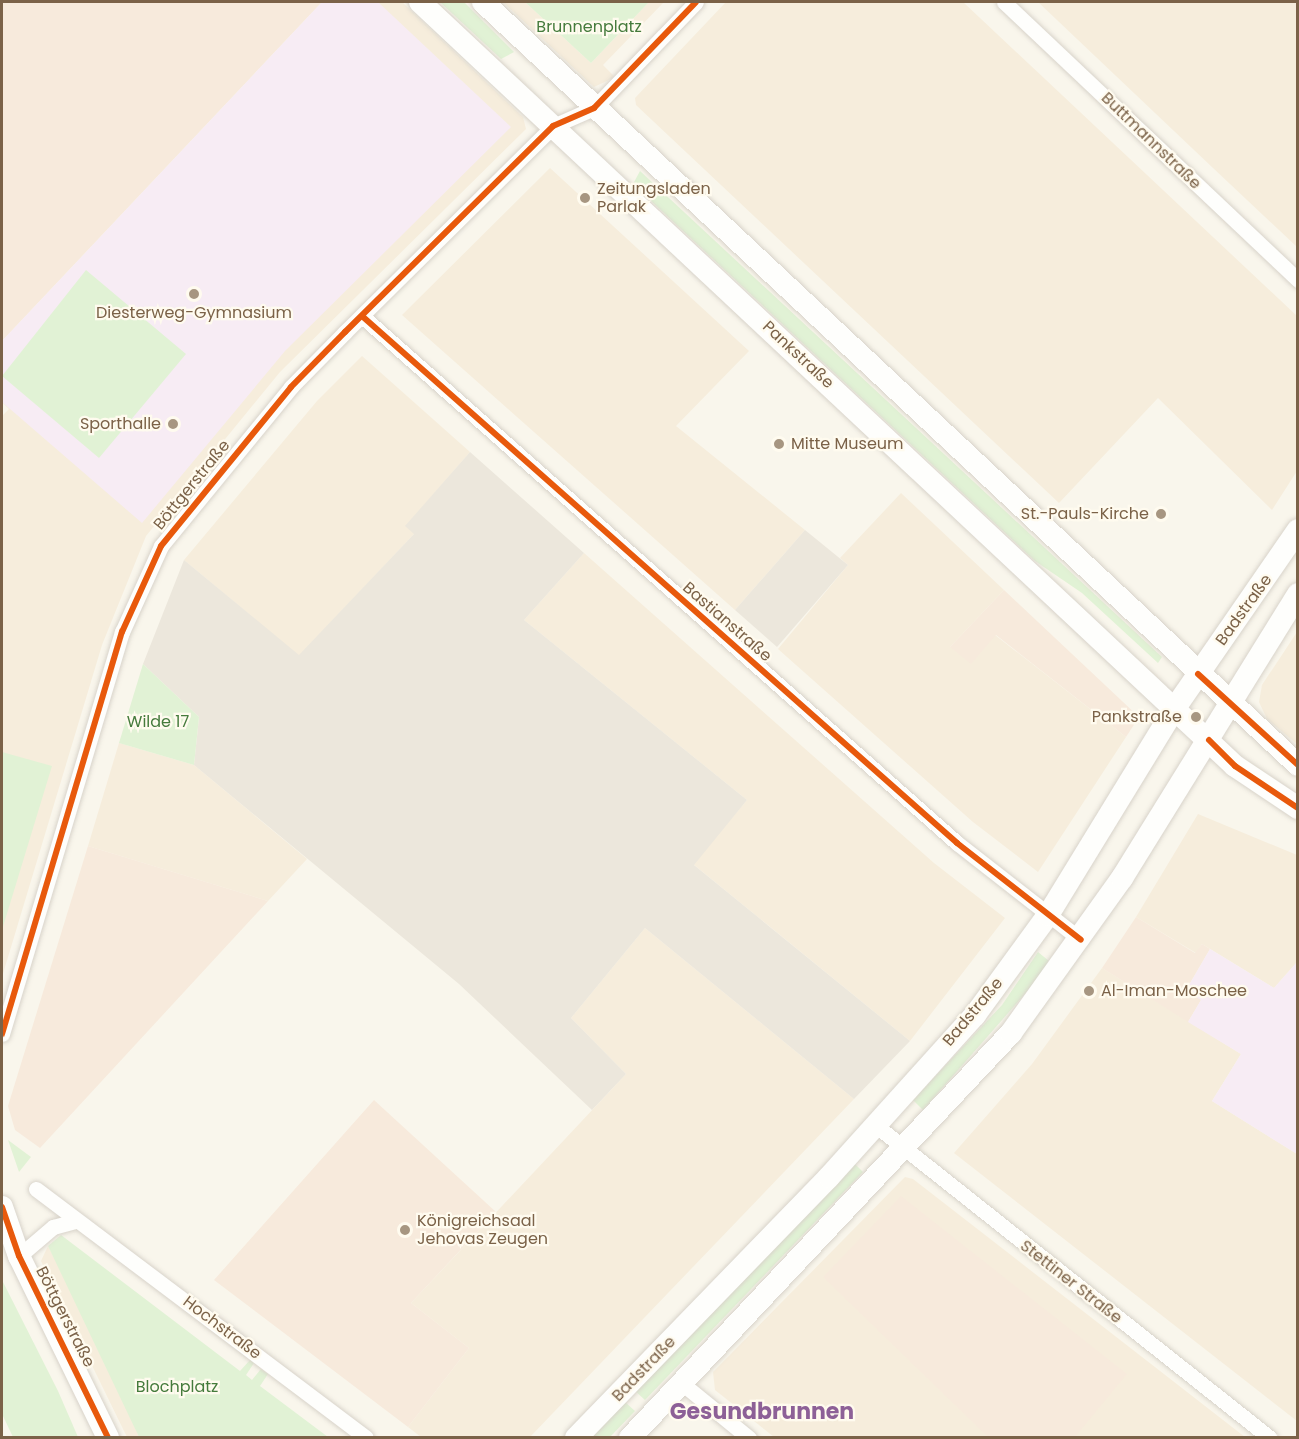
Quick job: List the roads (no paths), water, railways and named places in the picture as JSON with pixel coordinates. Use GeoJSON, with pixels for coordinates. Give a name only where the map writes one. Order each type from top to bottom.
{"type":"FeatureCollection","features":[{"type":"Feature","properties":{"kind":"main road","name":"Pankstraße"},"geometry":{"type":"LineString","coordinates":[[420,2],[1235,766],[1298,808]]}},
{"type":"Feature","properties":{"kind":"main road"},"geometry":{"type":"LineString","coordinates":[[483,2],[1231,705],[1298,765]]}},
{"type":"Feature","properties":{"kind":"main road","name":"Badstraße"},"geometry":{"type":"LineString","coordinates":[[576,1437],[975,1015],[1047,915],[1175,708],[1298,530]]}},
{"type":"Feature","properties":{"kind":"main road","name":"Badstraße"},"geometry":{"type":"LineString","coordinates":[[630,1437],[684,1385],[906,1151],[1011,1033],[1081,940],[1231,705],[1298,594]]}},
{"type":"Feature","properties":{"kind":"main road","name":"Böttgerstraße"},"geometry":{"type":"LineString","coordinates":[[2,1206],[19,1256],[108,1437]]}},
{"type":"Feature","properties":{"kind":"street"},"geometry":{"type":"LineString","coordinates":[[553,126],[594,108],[696,2]]}},
{"type":"Feature","properties":{"kind":"street","name":"Buttmannstraße"},"geometry":{"type":"LineString","coordinates":[[1004,2],[1298,280]]}},
{"type":"Feature","properties":{"kind":"street","name":"Böttgerstraße"},"geometry":{"type":"LineString","coordinates":[[2,1034],[122,632],[161,546],[291,387],[553,126]]}},
{"type":"Feature","properties":{"kind":"street","name":"Bastianstraße"},"geometry":{"type":"LineString","coordinates":[[362,316],[957,843],[1081,940]]}},
{"type":"Feature","properties":{"kind":"street","name":"Stettiner Straße"},"geometry":{"type":"LineString","coordinates":[[874,1124],[1270,1437]]}},
{"type":"Feature","properties":{"kind":"street","name":"Hochstraße"},"geometry":{"type":"LineString","coordinates":[[36,1189],[366,1437]]}},
{"type":"Feature","properties":{"kind":"street"},"geometry":{"type":"LineString","coordinates":[[19,1256],[53,1227],[76,1221]]}},
{"type":"Feature","properties":{"kind":"street"},"geometry":{"type":"LineString","coordinates":[[684,1385],[749,1437]]}},
{"type":"Feature","properties":{"kind":"place","name":"Zeitungsladen Parlak"},"geometry":{"type":"Point","coordinates":[585,198]}},
{"type":"Feature","properties":{"kind":"place","name":"Diesterweg-Gymnasium"},"geometry":{"type":"Point","coordinates":[194,294]}},
{"type":"Feature","properties":{"kind":"place","name":"Sporthalle"},"geometry":{"type":"Point","coordinates":[173,424]}},
{"type":"Feature","properties":{"kind":"place","name":"Mitte Museum"},"geometry":{"type":"Point","coordinates":[779,444]}},
{"type":"Feature","properties":{"kind":"place","name":"St.-Pauls-Kirche"},"geometry":{"type":"Point","coordinates":[1161,514]}},
{"type":"Feature","properties":{"kind":"place","name":"Pankstraße"},"geometry":{"type":"Point","coordinates":[1196,717]}},
{"type":"Feature","properties":{"kind":"place","name":"Al-Iman-Moschee"},"geometry":{"type":"Point","coordinates":[1089,991]}},
{"type":"Feature","properties":{"kind":"place","name":"Königreichsaal Jehovas Zeugen"},"geometry":{"type":"Point","coordinates":[405,1230]}},
{"type":"Feature","properties":{"kind":"district","name":"Gesundbrunnen"},"geometry":{"type":"Point","coordinates":[762,1412]}},
{"type":"Feature","properties":{"kind":"park label","name":"Brunnenplatz"},"geometry":{"type":"Point","coordinates":[589,27]}},
{"type":"Feature","properties":{"kind":"park label","name":"Wilde 17"},"geometry":{"type":"Point","coordinates":[158,722]}},
{"type":"Feature","properties":{"kind":"park label","name":"Blochplatz"},"geometry":{"type":"Point","coordinates":[177,1387]}}]}
